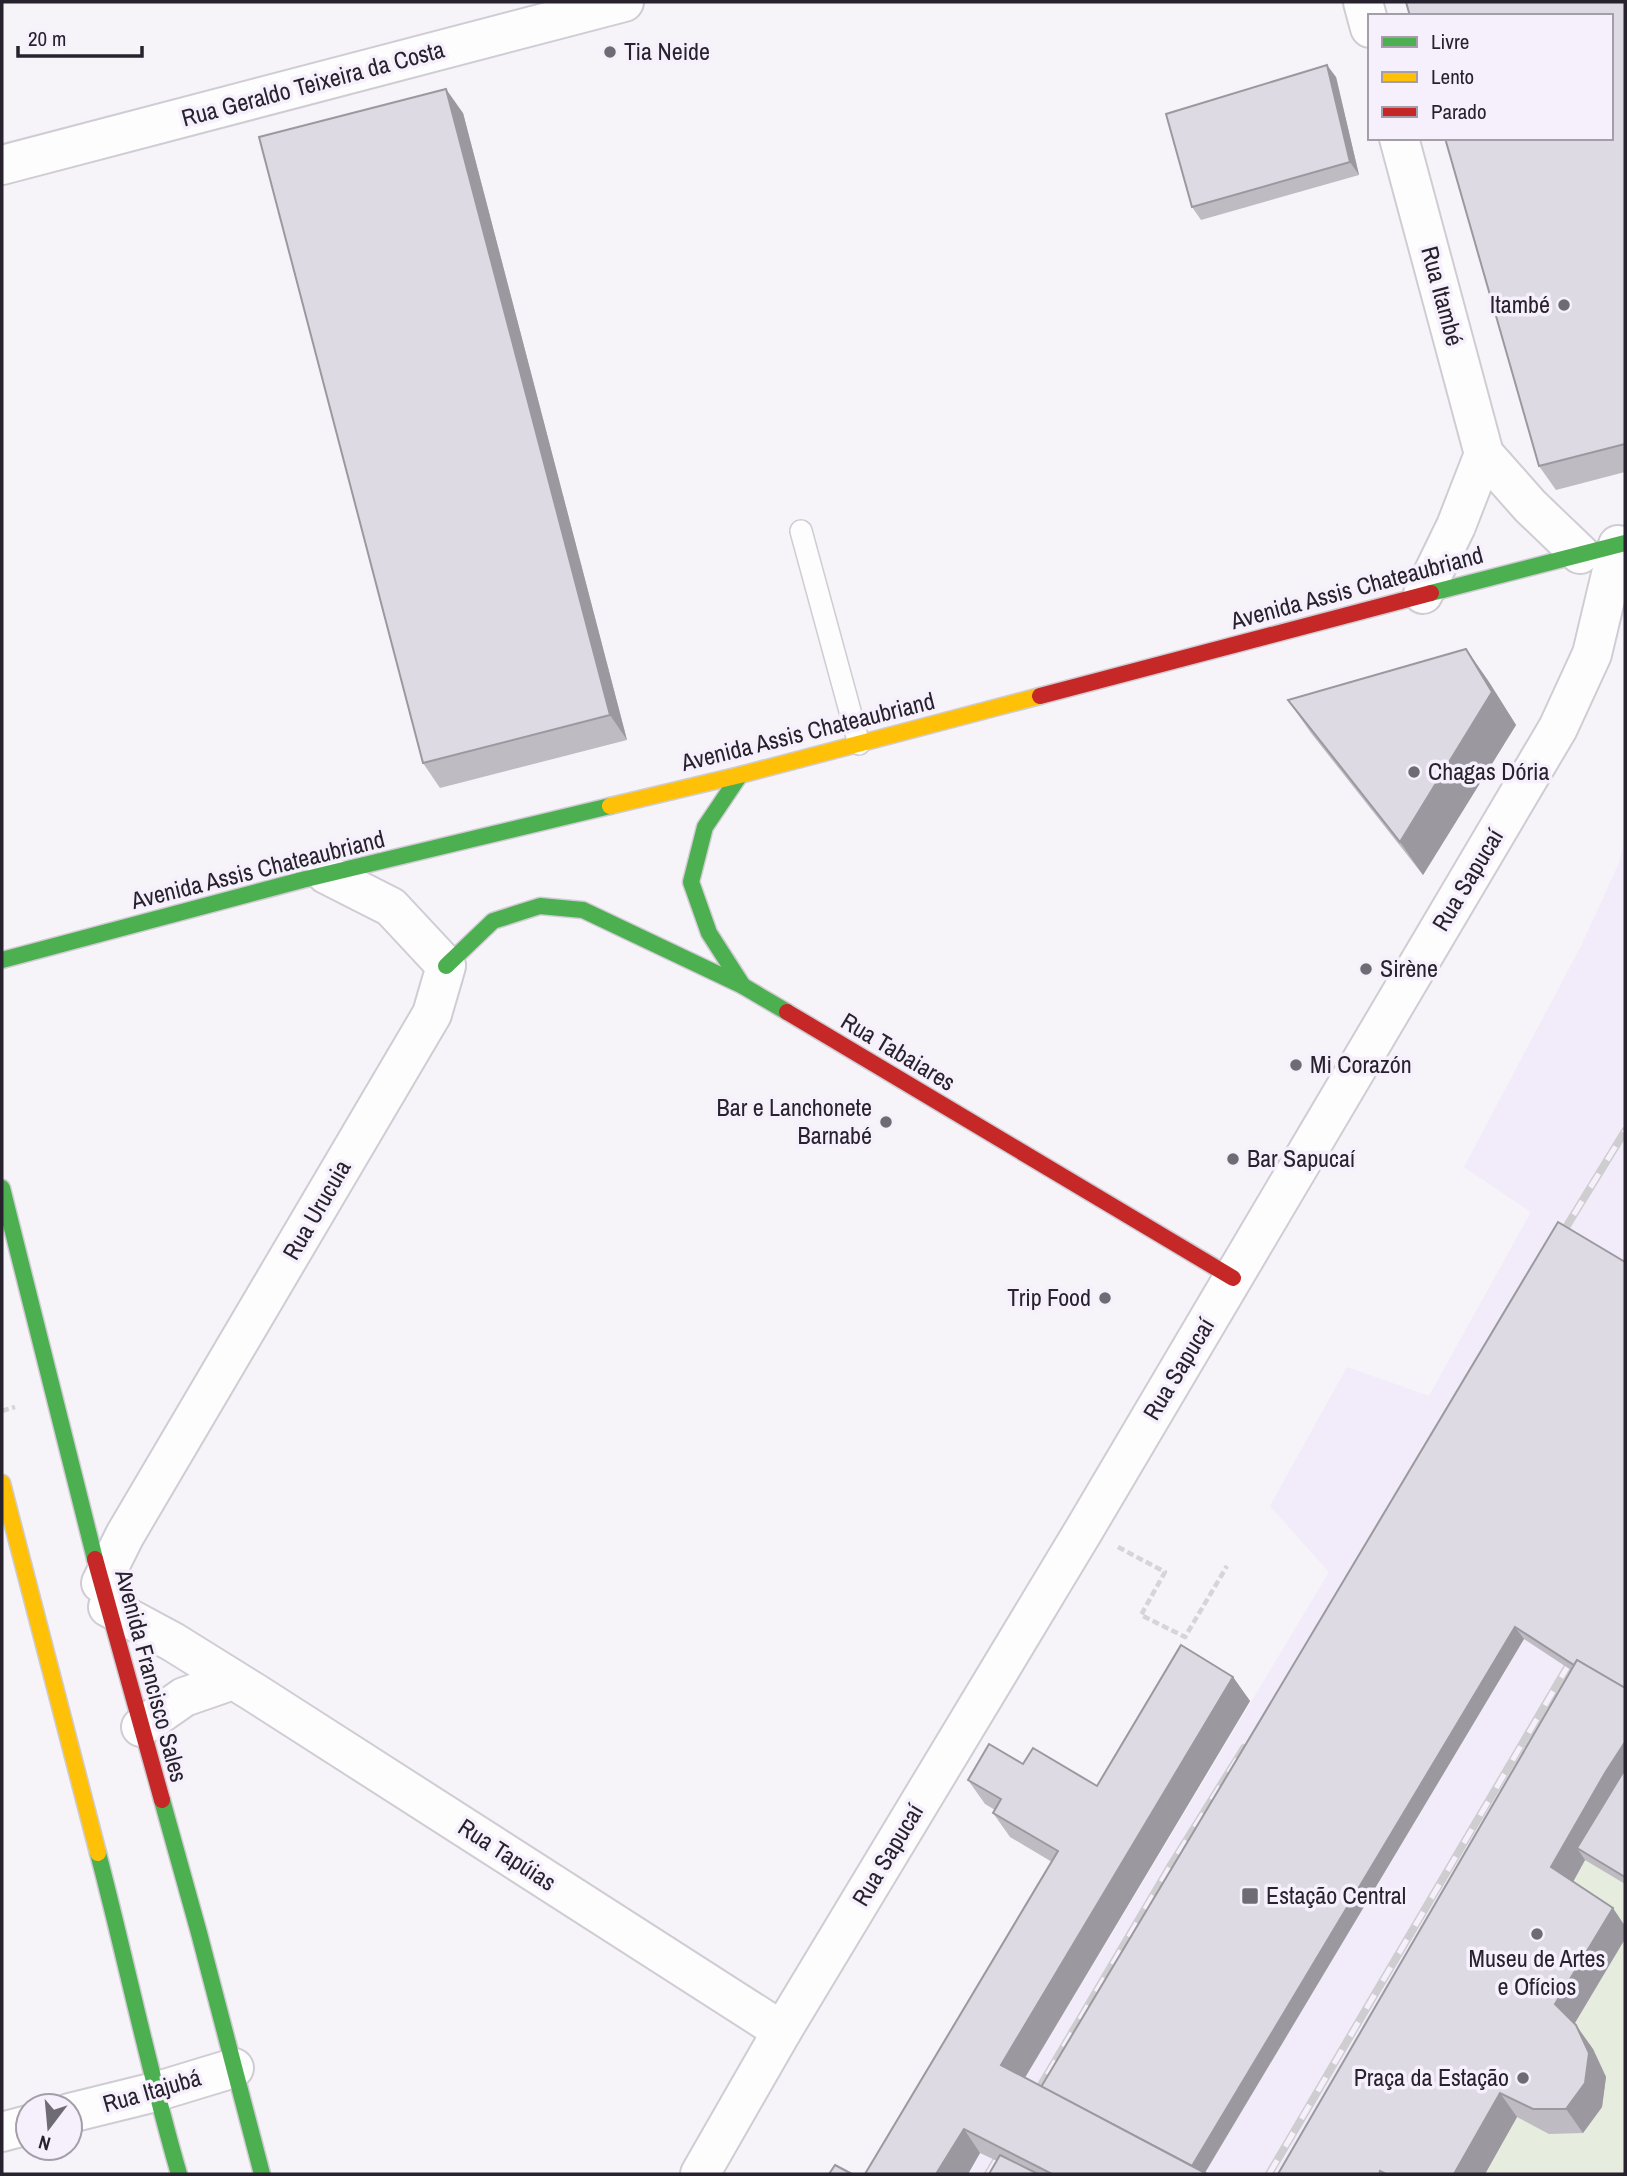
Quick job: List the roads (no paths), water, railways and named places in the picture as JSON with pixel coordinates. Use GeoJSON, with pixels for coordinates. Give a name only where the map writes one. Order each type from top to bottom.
{"type":"FeatureCollection","features":[{"type":"Feature","properties":{"kind":"street","name":"Rua Geraldo Teixeira da Costa"},"geometry":{"type":"LineString","coordinates":[[2,165],[624,2]]}},
{"type":"Feature","properties":{"kind":"street"},"geometry":{"type":"LineString","coordinates":[[1363,2],[1368,21]]}},
{"type":"Feature","properties":{"kind":"street","name":"Rua Itambé"},"geometry":{"type":"LineString","coordinates":[[1400,140],[1484,454],[1530,506],[1580,554]]}},
{"type":"Feature","properties":{"kind":"street"},"geometry":{"type":"LineString","coordinates":[[1423,594],[1457,526],[1484,454]]}},
{"type":"Feature","properties":{"kind":"street","name":"Avenida Assis Chateaubriand"},"geometry":{"type":"LineString","coordinates":[[2,960],[326,874],[740,775],[1622,544]]}},
{"type":"Feature","properties":{"kind":"street","name":"Rua Sapucaí"},"geometry":{"type":"LineString","coordinates":[[700,2174],[782,2031],[1084,1530],[1558,728],[1592,654],[1622,544]]}},
{"type":"Feature","properties":{"kind":"street","name":"Rua Tabaiares"},"geometry":{"type":"LineString","coordinates":[[740,775],[705,827],[691,883],[709,933],[743,986],[1233,1278]]}},
{"type":"Feature","properties":{"kind":"street"},"geometry":{"type":"LineString","coordinates":[[326,874],[391,907],[446,966],[493,922],[540,906],[583,910],[743,986]]}},
{"type":"Feature","properties":{"kind":"street","name":"Rua Urucuia"},"geometry":{"type":"LineString","coordinates":[[105,1595],[125,1535],[432,1014],[446,966]]}},
{"type":"Feature","properties":{"kind":"street","name":"Avenida Francisco Sales"},"geometry":{"type":"LineString","coordinates":[[2,1188],[105,1595],[199,1933],[262,2174]]}},
{"type":"Feature","properties":{"kind":"street"},"geometry":{"type":"LineString","coordinates":[[2,1483],[119,1936],[155,2092],[179,2174]]}},
{"type":"Feature","properties":{"kind":"street","name":"Rua Tapúias"},"geometry":{"type":"LineString","coordinates":[[105,1595],[173,1642],[782,2031]]}},
{"type":"Feature","properties":{"kind":"street"},"geometry":{"type":"LineString","coordinates":[[141,1727],[184,1697],[233,1680]]}},
{"type":"Feature","properties":{"kind":"street","name":"Rua Itajubá"},"geometry":{"type":"LineString","coordinates":[[84,2110],[234,2068]]}},
{"type":"Feature","properties":{"kind":"lane"},"geometry":{"type":"LineString","coordinates":[[801,531],[859,744]]}},
{"type":"Feature","properties":{"kind":"railway"},"geometry":{"type":"LineString","coordinates":[[1557,1242],[1625,1131]]}},
{"type":"Feature","properties":{"kind":"railway"},"geometry":{"type":"LineString","coordinates":[[1269,2174],[1578,1649]]}},
{"type":"Feature","properties":{"kind":"railway"},"geometry":{"type":"LineString","coordinates":[[1031,2102],[1171,1865],[1244,1748]]}},
{"type":"Feature","properties":{"kind":"railway"},"geometry":{"type":"LineString","coordinates":[[988,2174],[1006,2144]]}},
{"type":"Feature","properties":{"kind":"place","name":"Tia Neide"},"geometry":{"type":"Point","coordinates":[610,52]}},
{"type":"Feature","properties":{"kind":"place","name":"Itambé"},"geometry":{"type":"Point","coordinates":[1564,305]}},
{"type":"Feature","properties":{"kind":"place","name":"Chagas Dória"},"geometry":{"type":"Point","coordinates":[1414,772]}},
{"type":"Feature","properties":{"kind":"place","name":"Sirène"},"geometry":{"type":"Point","coordinates":[1366,969]}},
{"type":"Feature","properties":{"kind":"place","name":"Mi Corazón"},"geometry":{"type":"Point","coordinates":[1296,1065]}},
{"type":"Feature","properties":{"kind":"place","name":"Bar e Lanchonete Barnabé"},"geometry":{"type":"Point","coordinates":[886,1122]}},
{"type":"Feature","properties":{"kind":"place","name":"Bar Sapucaí"},"geometry":{"type":"Point","coordinates":[1233,1159]}},
{"type":"Feature","properties":{"kind":"place","name":"Trip Food"},"geometry":{"type":"Point","coordinates":[1105,1298]}},
{"type":"Feature","properties":{"kind":"place","name":"Estação Central"},"geometry":{"type":"Point","coordinates":[1250,1896]}},
{"type":"Feature","properties":{"kind":"place","name":"Museu de Artes e Ofícios"},"geometry":{"type":"Point","coordinates":[1537,1934]}},
{"type":"Feature","properties":{"kind":"place","name":"Praça da Estação"},"geometry":{"type":"Point","coordinates":[1523,2078]}}]}
